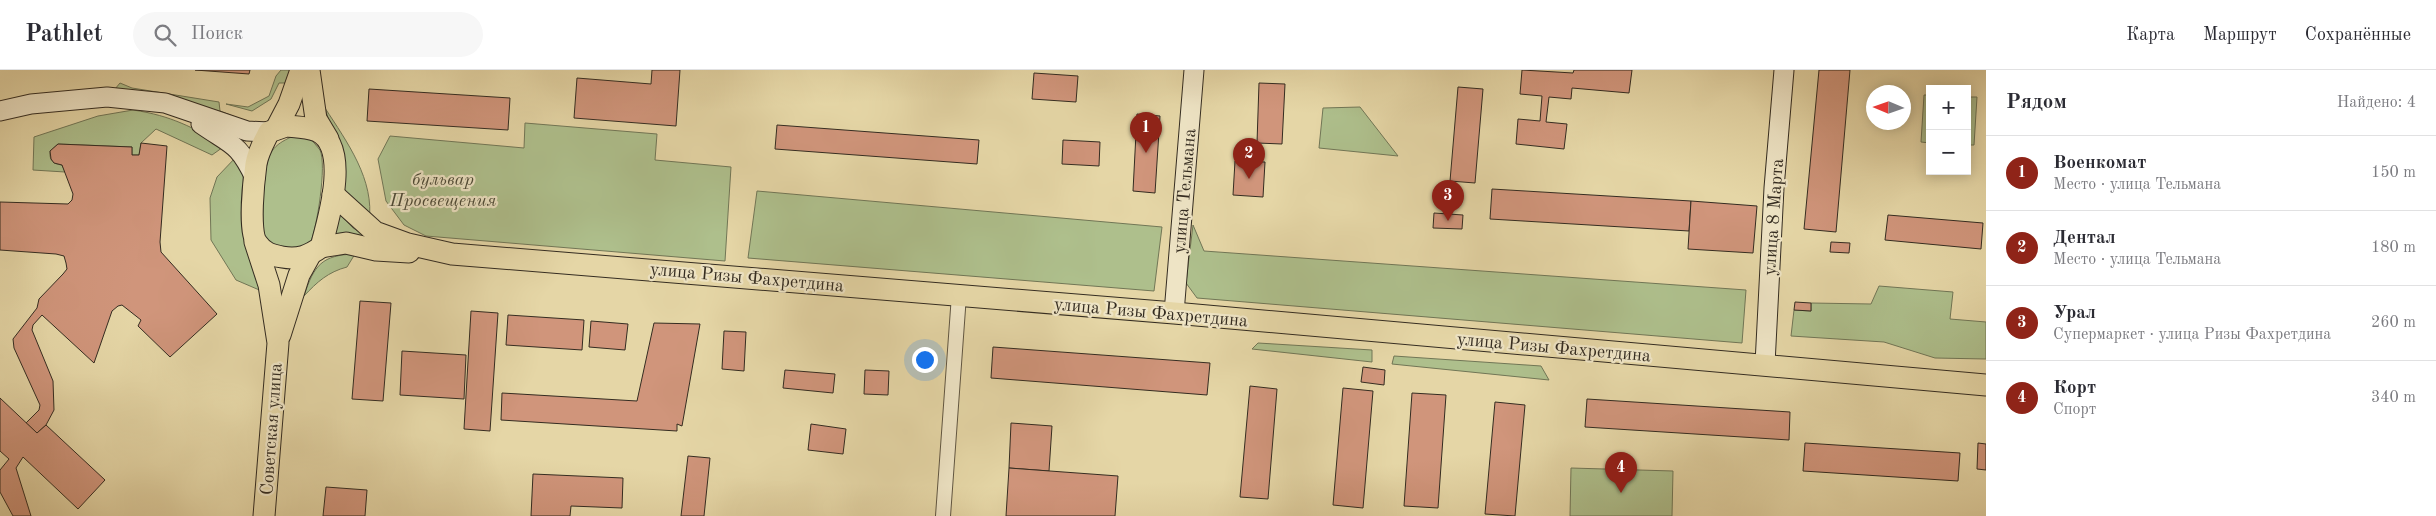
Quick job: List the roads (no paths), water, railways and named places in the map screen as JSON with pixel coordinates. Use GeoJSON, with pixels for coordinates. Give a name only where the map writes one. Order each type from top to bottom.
{"type":"FeatureCollection","features":[{"type":"Feature","properties":{"kind":"main road"},"geometry":{"type":"LineString","coordinates":[[278,343],[272,299],[255,242],[252,223],[256,163],[273,129],[289,104],[301,70]]}},
{"type":"Feature","properties":{"kind":"main road"},"geometry":{"type":"LineString","coordinates":[[278,343],[299,275],[315,252],[333,194],[335,167],[329,141],[316,119],[309,70]]}},
{"type":"Feature","properties":{"kind":"main road"},"geometry":{"type":"LineString","coordinates":[[273,129],[286,126],[318,132],[329,141]]}},
{"type":"Feature","properties":{"kind":"main road","name":"улица Ризы Фахретдина"},"geometry":{"type":"LineString","coordinates":[[333,194],[356,217],[375,232],[408,244],[452,254],[1174,313],[1986,385]]}},
{"type":"Feature","properties":{"kind":"main road"},"geometry":{"type":"LineString","coordinates":[[255,242],[268,254],[288,258],[346,243],[376,250],[452,254]]}},
{"type":"Feature","properties":{"kind":"main road","name":"Советская улица"},"geometry":{"type":"LineString","coordinates":[[264,516],[278,343]]}},
{"type":"Feature","properties":{"kind":"street","name":"улица Тельмана"},"geometry":{"type":"LineString","coordinates":[[1174,313],[1194,70]]}},
{"type":"Feature","properties":{"kind":"street","name":"улица 8 Марта"},"geometry":{"type":"LineString","coordinates":[[1764,364],[1774,188],[1784,70]]}},
{"type":"Feature","properties":{"kind":"street"},"geometry":{"type":"LineString","coordinates":[[0,111],[31,104],[108,98],[165,103],[247,131],[273,129]]}},
{"type":"Feature","properties":{"kind":"street"},"geometry":{"type":"LineString","coordinates":[[165,103],[226,138],[236,146],[248,163],[255,178]]}},
{"type":"Feature","properties":{"kind":"street"},"geometry":{"type":"LineString","coordinates":[[943,516],[959,295]]}},
{"type":"Feature","properties":{"kind":"place","name":"Военкомат"},"geometry":{"type":"Point","coordinates":[1146,153]}},
{"type":"Feature","properties":{"kind":"place","name":"Дентал"},"geometry":{"type":"Point","coordinates":[1249,179]}},
{"type":"Feature","properties":{"kind":"place","name":"Урал"},"geometry":{"type":"Point","coordinates":[1448,221]}},
{"type":"Feature","properties":{"kind":"place","name":"Корт"},"geometry":{"type":"Point","coordinates":[1621,493]}},
{"type":"Feature","properties":{"kind":"park label","name":"бульвар Просвещения"},"geometry":{"type":"Point","coordinates":[443,189]}}]}
